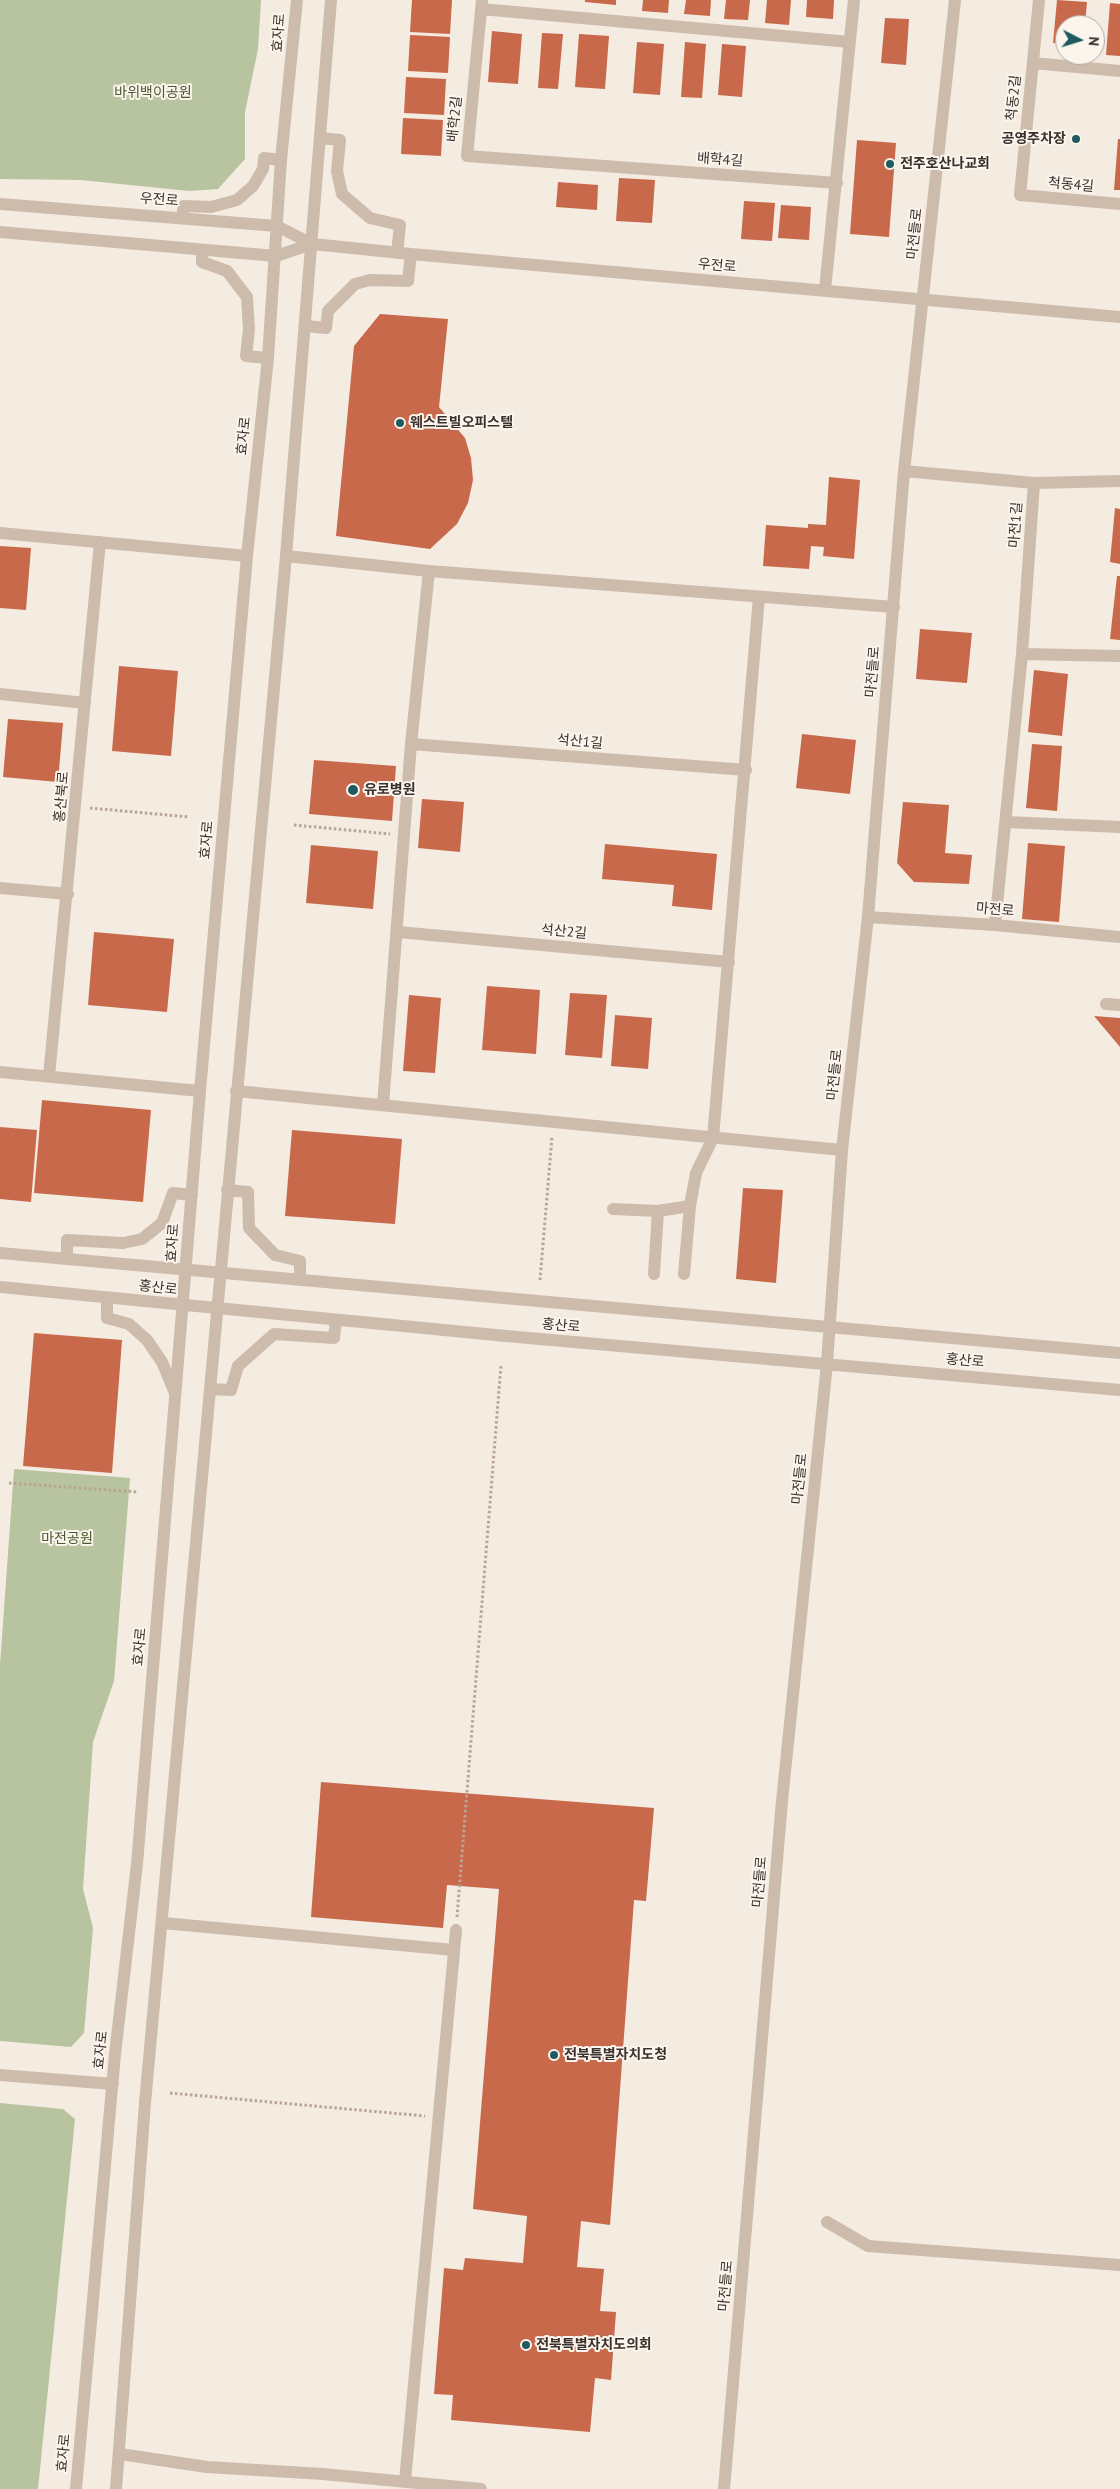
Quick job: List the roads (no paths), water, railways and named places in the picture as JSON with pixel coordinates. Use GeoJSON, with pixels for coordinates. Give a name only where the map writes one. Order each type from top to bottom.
{"type":"FeatureCollection","features":[{"type":"Feature","properties":{"kind":"street","name":"효자로"},"geometry":{"type":"LineString","coordinates":[[76,2489],[113,2084],[137,1864],[184,1306],[200,1091],[247,556],[268,358],[281,160],[297,0]]}},
{"type":"Feature","properties":{"kind":"street"},"geometry":{"type":"LineString","coordinates":[[116,2489],[146,2103],[211,1389],[227,1190],[286,556],[331,0]]}},
{"type":"Feature","properties":{"kind":"street"},"geometry":{"type":"LineString","coordinates":[[825,290],[854,0]]}},
{"type":"Feature","properties":{"kind":"street","name":"마전들로"},"geometry":{"type":"LineString","coordinates":[[724,2489],[782,1801],[827,1364],[842,1150],[868,917],[904,471],[955,0]]}},
{"type":"Feature","properties":{"kind":"street","name":"척동2길"},"geometry":{"type":"LineString","coordinates":[[1020,195],[1039,0]]}},
{"type":"Feature","properties":{"kind":"street","name":"배학2길"},"geometry":{"type":"LineString","coordinates":[[602,166],[467,156],[482,4],[617,21],[850,42]]}},
{"type":"Feature","properties":{"kind":"street","name":"척동2길"},"geometry":{"type":"LineString","coordinates":[[1033,63],[1120,71]]}},
{"type":"Feature","properties":{"kind":"street"},"geometry":{"type":"LineString","coordinates":[[321,138],[340,140],[337,171],[342,194],[370,218],[400,225],[397,253]]}},
{"type":"Feature","properties":{"kind":"street"},"geometry":{"type":"LineString","coordinates":[[182,217],[184,206],[211,208],[237,200],[253,186],[263,170],[264,158],[281,160]]}},
{"type":"Feature","properties":{"kind":"street","name":"배학4길"},"geometry":{"type":"LineString","coordinates":[[602,166],[837,183]]}},
{"type":"Feature","properties":{"kind":"street","name":"척동4길"},"geometry":{"type":"LineString","coordinates":[[1020,195],[1120,204]]}},
{"type":"Feature","properties":{"kind":"street","name":"우전로"},"geometry":{"type":"LineString","coordinates":[[0,204],[277,226],[312,244],[397,253],[1120,317]]}},
{"type":"Feature","properties":{"kind":"street","name":"우전로"},"geometry":{"type":"LineString","coordinates":[[0,232],[276,256],[312,244]]}},
{"type":"Feature","properties":{"kind":"street"},"geometry":{"type":"LineString","coordinates":[[202,250],[202,262],[227,271],[247,297],[249,328],[246,356],[268,358]]}},
{"type":"Feature","properties":{"kind":"street"},"geometry":{"type":"LineString","coordinates":[[306,326],[326,328],[328,311],[354,284],[370,280],[408,282],[411,254]]}},
{"type":"Feature","properties":{"kind":"street"},"geometry":{"type":"LineString","coordinates":[[904,471],[1034,483],[1120,481]]}},
{"type":"Feature","properties":{"kind":"street","name":"마전1길"},"geometry":{"type":"LineString","coordinates":[[995,925],[1022,654],[1034,483]]}},
{"type":"Feature","properties":{"kind":"street"},"geometry":{"type":"LineString","coordinates":[[0,532],[247,556]]}},
{"type":"Feature","properties":{"kind":"street","name":"홍산북로"},"geometry":{"type":"LineString","coordinates":[[49,1076],[68,894],[100,542]]}},
{"type":"Feature","properties":{"kind":"street"},"geometry":{"type":"LineString","coordinates":[[286,556],[429,571],[894,607]]}},
{"type":"Feature","properties":{"kind":"street"},"geometry":{"type":"LineString","coordinates":[[383,1105],[398,932],[401,835],[429,571]]}},
{"type":"Feature","properties":{"kind":"street"},"geometry":{"type":"LineString","coordinates":[[684,1274],[690,1206],[696,1173],[714,1138],[760,597]]}},
{"type":"Feature","properties":{"kind":"street"},"geometry":{"type":"LineString","coordinates":[[1022,654],[1120,656]]}},
{"type":"Feature","properties":{"kind":"street"},"geometry":{"type":"LineString","coordinates":[[0,694],[85,703]]}},
{"type":"Feature","properties":{"kind":"street","name":"석산1길"},"geometry":{"type":"LineString","coordinates":[[411,744],[746,770]]}},
{"type":"Feature","properties":{"kind":"street"},"geometry":{"type":"LineString","coordinates":[[1006,822],[1120,827]]}},
{"type":"Feature","properties":{"kind":"street"},"geometry":{"type":"LineString","coordinates":[[0,888],[68,894]]}},
{"type":"Feature","properties":{"kind":"street","name":"마전로"},"geometry":{"type":"LineString","coordinates":[[868,917],[995,925],[1120,937]]}},
{"type":"Feature","properties":{"kind":"street","name":"석산2길"},"geometry":{"type":"LineString","coordinates":[[398,932],[728,962]]}},
{"type":"Feature","properties":{"kind":"street"},"geometry":{"type":"LineString","coordinates":[[1106,1004],[1120,1005]]}},
{"type":"Feature","properties":{"kind":"street"},"geometry":{"type":"LineString","coordinates":[[0,1072],[200,1091]]}},
{"type":"Feature","properties":{"kind":"street"},"geometry":{"type":"LineString","coordinates":[[236,1091],[842,1150]]}},
{"type":"Feature","properties":{"kind":"street"},"geometry":{"type":"LineString","coordinates":[[227,1190],[248,1192],[249,1228],[275,1255],[300,1261],[300,1280]]}},
{"type":"Feature","properties":{"kind":"street"},"geometry":{"type":"LineString","coordinates":[[67,1259],[67,1240],[123,1243],[142,1239],[162,1223],[173,1193],[192,1194]]}},
{"type":"Feature","properties":{"kind":"street"},"geometry":{"type":"LineString","coordinates":[[613,1209],[658,1211],[690,1206]]}},
{"type":"Feature","properties":{"kind":"street"},"geometry":{"type":"LineString","coordinates":[[654,1274],[658,1211]]}},
{"type":"Feature","properties":{"kind":"street","name":"홍산로"},"geometry":{"type":"LineString","coordinates":[[0,1253],[1120,1354]]}},
{"type":"Feature","properties":{"kind":"street","name":"홍산로"},"geometry":{"type":"LineString","coordinates":[[0,1287],[217,1310],[1120,1390]]}},
{"type":"Feature","properties":{"kind":"street"},"geometry":{"type":"LineString","coordinates":[[107,1298],[107,1318],[129,1324],[147,1340],[162,1362],[176,1395]]}},
{"type":"Feature","properties":{"kind":"street"},"geometry":{"type":"LineString","coordinates":[[211,1389],[231,1390],[238,1366],[274,1334],[334,1338],[336,1320]]}},
{"type":"Feature","properties":{"kind":"street"},"geometry":{"type":"LineString","coordinates":[[163,1923],[454,1950]]}},
{"type":"Feature","properties":{"kind":"street"},"geometry":{"type":"LineString","coordinates":[[405,2480],[456,1930]]}},
{"type":"Feature","properties":{"kind":"street"},"geometry":{"type":"LineString","coordinates":[[0,2075],[113,2084]]}},
{"type":"Feature","properties":{"kind":"street"},"geometry":{"type":"LineString","coordinates":[[827,2222],[868,2246],[1120,2266]]}},
{"type":"Feature","properties":{"kind":"street"},"geometry":{"type":"LineString","coordinates":[[120,2454],[207,2467],[405,2480],[482,2489]]}},
{"type":"Feature","properties":{"kind":"place","name":"공영주차장"},"geometry":{"type":"Point","coordinates":[1076,139]}},
{"type":"Feature","properties":{"kind":"place","name":"전주호산나교회"},"geometry":{"type":"Point","coordinates":[890,164]}},
{"type":"Feature","properties":{"kind":"place","name":"웨스트빌오피스텔"},"geometry":{"type":"Point","coordinates":[400,423]}},
{"type":"Feature","properties":{"kind":"place","name":"유로병원"},"geometry":{"type":"Point","coordinates":[353,790]}},
{"type":"Feature","properties":{"kind":"place","name":"전북특별자치도청"},"geometry":{"type":"Point","coordinates":[554,2055]}},
{"type":"Feature","properties":{"kind":"place","name":"전북특별자치도의회"},"geometry":{"type":"Point","coordinates":[526,2345]}},
{"type":"Feature","properties":{"kind":"park label","name":"바위백이공원"},"geometry":{"type":"Point","coordinates":[153,93]}},
{"type":"Feature","properties":{"kind":"park label","name":"마전공원"},"geometry":{"type":"Point","coordinates":[67,1539]}}]}
